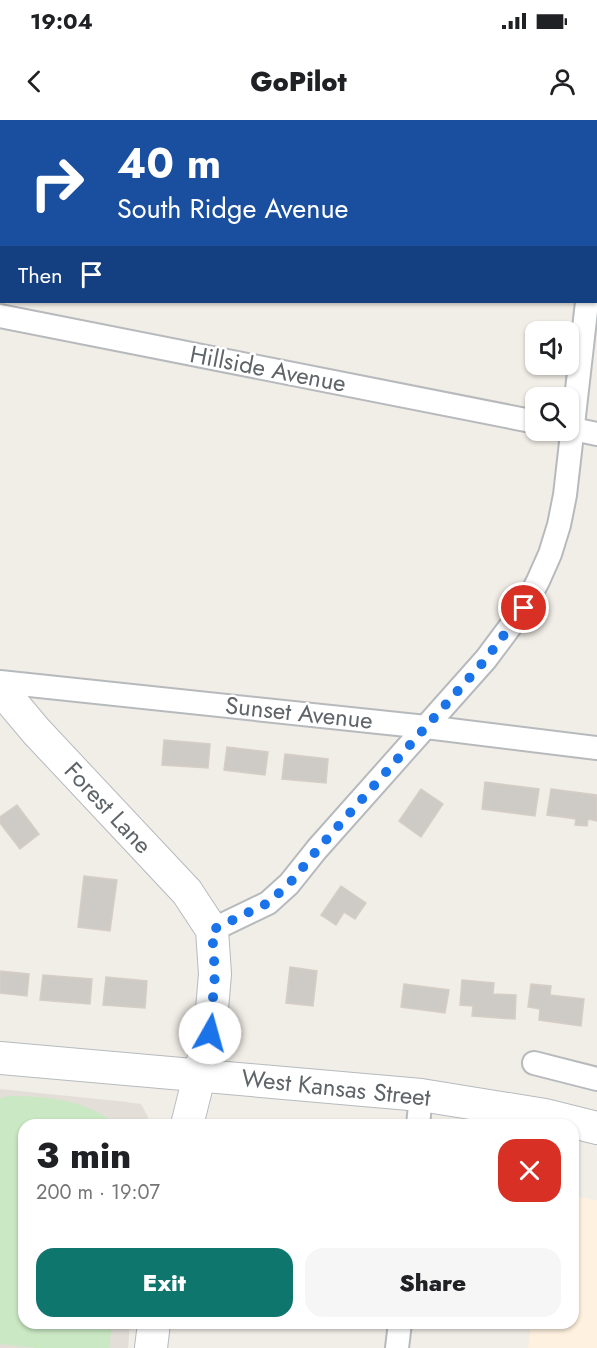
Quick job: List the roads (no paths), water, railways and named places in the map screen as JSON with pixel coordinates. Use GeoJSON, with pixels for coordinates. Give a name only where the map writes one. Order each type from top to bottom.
{"type":"FeatureCollection","features":[{"type":"Feature","properties":{"kind":"main road","name":"Forest Lane"},"geometry":{"type":"LineString","coordinates":[[0,688],[36,731],[187,892],[212,930]]}},
{"type":"Feature","properties":{"kind":"main road"},"geometry":{"type":"LineString","coordinates":[[188,1119],[210,1033],[215,974],[212,930]]}},
{"type":"Feature","properties":{"kind":"main road","name":"West Kansas Street"},"geometry":{"type":"LineString","coordinates":[[0,1058],[199,1075],[419,1110],[545,1115],[561,1119]]}},
{"type":"Feature","properties":{"kind":"main road","name":"West Kansas Street"},"geometry":{"type":"LineString","coordinates":[[579,1124],[597,1128]]}},
{"type":"Feature","properties":{"kind":"main road"},"geometry":{"type":"LineString","coordinates":[[151,1348],[153,1329]]}},
{"type":"Feature","properties":{"kind":"street"},"geometry":{"type":"LineString","coordinates":[[575,387],[586,303]]}},
{"type":"Feature","properties":{"kind":"street","name":"Hillside Avenue"},"geometry":{"type":"LineString","coordinates":[[0,316],[525,420]]}},
{"type":"Feature","properties":{"kind":"street"},"geometry":{"type":"LineString","coordinates":[[579,431],[597,434]]}},
{"type":"Feature","properties":{"kind":"street"},"geometry":{"type":"LineString","coordinates":[[212,930],[268,903],[289,884],[486,659],[524,608],[550,554],[559,525],[565,495],[569,441]]}},
{"type":"Feature","properties":{"kind":"street","name":"Sunset Avenue"},"geometry":{"type":"LineString","coordinates":[[0,682],[426,727],[597,748]]}},
{"type":"Feature","properties":{"kind":"street"},"geometry":{"type":"LineString","coordinates":[[534,1063],[597,1079]]}},
{"type":"Feature","properties":{"kind":"street"},"geometry":{"type":"LineString","coordinates":[[397,1348],[399,1329]]}}]}
